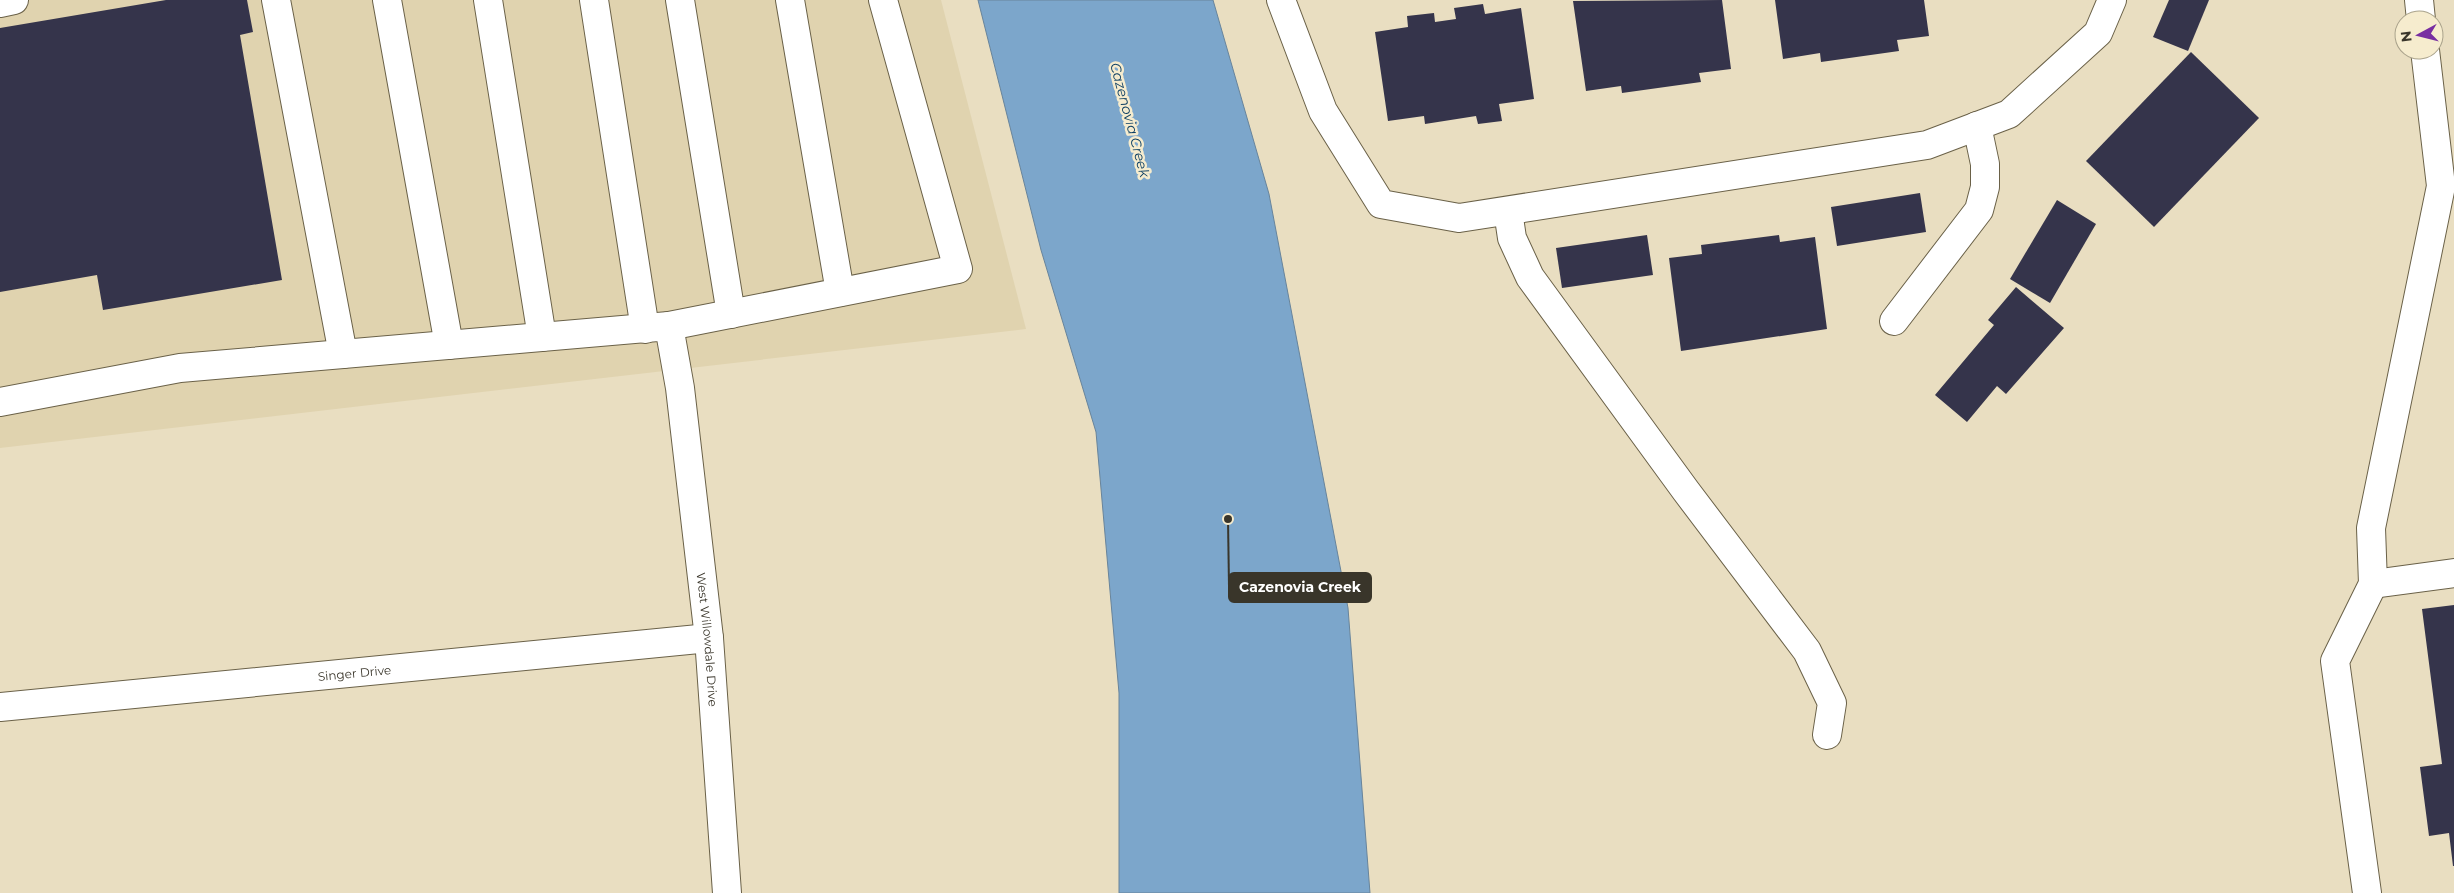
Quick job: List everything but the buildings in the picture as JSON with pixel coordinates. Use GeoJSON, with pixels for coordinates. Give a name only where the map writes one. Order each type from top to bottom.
{"type":"FeatureCollection","features":[{"type":"Feature","properties":{"kind":"street"},"geometry":{"type":"LineString","coordinates":[[0,2],[14,0]]}},
{"type":"Feature","properties":{"kind":"street"},"geometry":{"type":"LineString","coordinates":[[276,0],[343,354]]}},
{"type":"Feature","properties":{"kind":"street"},"geometry":{"type":"LineString","coordinates":[[387,0],[449,345]]}},
{"type":"Feature","properties":{"kind":"street"},"geometry":{"type":"LineString","coordinates":[[488,0],[542,337]]}},
{"type":"Feature","properties":{"kind":"street","name":"West Willowdale Drive"},"geometry":{"type":"LineString","coordinates":[[594,0],[657,327],[680,388],[708,638],[727,893]]}},
{"type":"Feature","properties":{"kind":"street"},"geometry":{"type":"LineString","coordinates":[[680,0],[731,314]]}},
{"type":"Feature","properties":{"kind":"street"},"geometry":{"type":"LineString","coordinates":[[790,0],[840,292]]}},
{"type":"Feature","properties":{"kind":"street"},"geometry":{"type":"LineString","coordinates":[[0,402],[180,368],[657,327],[958,269],[883,0]]}},
{"type":"Feature","properties":{"kind":"street"},"geometry":{"type":"LineString","coordinates":[[1281,0],[1323,111],[1381,204],[1459,218],[1927,145],[2009,114],[2098,33],[2112,0]]}},
{"type":"Feature","properties":{"kind":"street"},"geometry":{"type":"LineString","coordinates":[[2367,893],[2335,661],[2373,584],[2371,528],[2441,186],[2426,60]]}},
{"type":"Feature","properties":{"kind":"street"},"geometry":{"type":"LineString","coordinates":[[1894,321],[1978,210],[1985,187],[1985,164],[1977,126]]}},
{"type":"Feature","properties":{"kind":"street"},"geometry":{"type":"LineString","coordinates":[[1508,211],[1512,238],[1530,277],[1686,491],[1807,651],[1832,703],[1827,735]]}},
{"type":"Feature","properties":{"kind":"street"},"geometry":{"type":"LineString","coordinates":[[2373,584],[2454,574]]}},
{"type":"Feature","properties":{"kind":"street","name":"Singer Drive"},"geometry":{"type":"LineString","coordinates":[[0,706],[708,638]]}},
{"type":"Feature","properties":{"kind":"shaded area"},"geometry":{"type":"Polygon","coordinates":[[[0,0],[941,0],[1026,329],[0,448],[0,0]]]}},
{"type":"Feature","properties":{"kind":"water"},"geometry":{"type":"Polygon","coordinates":[[[978,0],[1213,0],[1269,194],[1348,608],[1370,893],[1119,893],[1119,693],[1096,432],[1041,250],[978,0]]]}},
{"type":"Feature","properties":{"kind":"place","name":"Cazenovia Creek"},"geometry":{"type":"Point","coordinates":[1228,519]}}]}
